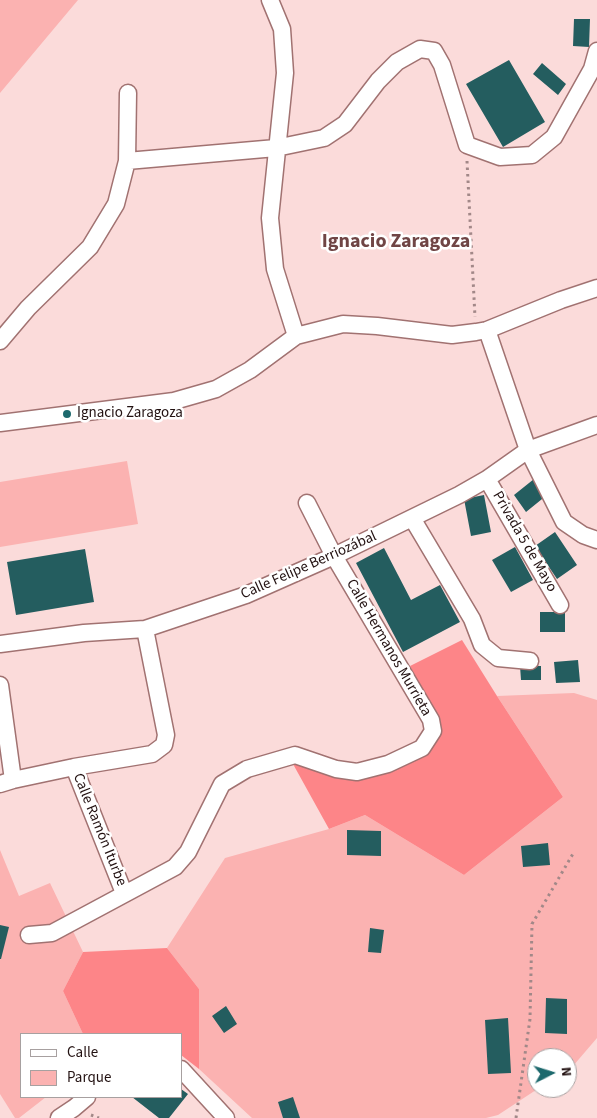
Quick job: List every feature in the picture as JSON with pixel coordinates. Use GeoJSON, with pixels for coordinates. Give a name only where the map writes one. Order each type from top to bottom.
{"type":"FeatureCollection","features":[{"type":"Feature","properties":{"kind":"street"},"geometry":{"type":"LineString","coordinates":[[270,0],[282,28],[285,72],[270,218],[275,269],[296,336]]}},
{"type":"Feature","properties":{"kind":"street"},"geometry":{"type":"LineString","coordinates":[[127,161],[276,148],[324,138],[345,124],[378,80],[397,62],[420,49],[434,51],[442,65],[467,146],[500,157],[532,155],[554,137],[592,69],[597,51]]}},
{"type":"Feature","properties":{"kind":"street"},"geometry":{"type":"LineString","coordinates":[[0,341],[28,308],[90,247],[116,204],[127,161],[128,93]]}},
{"type":"Feature","properties":{"kind":"street"},"geometry":{"type":"LineString","coordinates":[[0,423],[174,401],[224,384],[250,370],[296,336],[342,324],[378,326],[452,335],[481,331],[597,288]]}},
{"type":"Feature","properties":{"kind":"street"},"geometry":{"type":"LineString","coordinates":[[481,331],[528,450],[564,522],[582,535],[597,540]]}},
{"type":"Feature","properties":{"kind":"street","name":"Calle Felipe Berriozábal"},"geometry":{"type":"LineString","coordinates":[[0,644],[84,633],[145,630],[246,595],[334,556],[488,479],[528,450],[597,425]]}},
{"type":"Feature","properties":{"kind":"street","name":"Privada 5 de Mayo"},"geometry":{"type":"LineString","coordinates":[[488,479],[560,605]]}},
{"type":"Feature","properties":{"kind":"street","name":"Calle Hermanos Murrieta"},"geometry":{"type":"LineString","coordinates":[[29,935],[52,933],[175,867],[188,852],[222,784],[247,769],[295,755],[336,769],[357,772],[388,764],[422,748],[433,731],[431,720],[334,556],[307,503]]}},
{"type":"Feature","properties":{"kind":"street"},"geometry":{"type":"LineString","coordinates":[[412,518],[472,619],[482,645],[498,658],[530,661]]}},
{"type":"Feature","properties":{"kind":"street"},"geometry":{"type":"LineString","coordinates":[[0,685],[7,782],[74,767],[152,754],[164,745],[166,735],[145,630]]}},
{"type":"Feature","properties":{"kind":"street","name":"Calle Ramón Iturbe"},"geometry":{"type":"LineString","coordinates":[[74,767],[124,893]]}},
{"type":"Feature","properties":{"kind":"street"},"geometry":{"type":"LineString","coordinates":[[182,1071],[226,1118]]}},
{"type":"Feature","properties":{"kind":"street"},"geometry":{"type":"LineString","coordinates":[[59,1118],[86,1098]]}},
{"type":"Feature","properties":{"kind":"path"},"geometry":{"type":"LineString","coordinates":[[467,146],[481,331]]}},
{"type":"Feature","properties":{"kind":"path"},"geometry":{"type":"LineString","coordinates":[[516,1118],[530,1019],[532,924],[574,852]]}},
{"type":"Feature","properties":{"kind":"green space"},"geometry":{"type":"Polygon","coordinates":[[[0,0],[78,0],[0,93],[0,0]]]}},
{"type":"Feature","properties":{"kind":"green space"},"geometry":{"type":"Polygon","coordinates":[[[127,461],[138,524],[0,547],[0,482],[127,461]]]}},
{"type":"Feature","properties":{"kind":"green space"},"geometry":{"type":"Polygon","coordinates":[[[574,693],[597,700],[597,1038],[577,1061],[577,1048],[527,1048],[527,1096],[498,1115],[486,1118],[252,1118],[199,1069],[199,989],[167,948],[225,858],[329,829],[365,815],[464,875],[563,797],[497,696],[574,693]]]}},
{"type":"Feature","properties":{"kind":"green space"},"geometry":{"type":"Polygon","coordinates":[[[0,850],[19,896],[50,883],[83,952],[63,991],[83,1033],[20,1033],[20,1098],[45,1098],[19,1118],[15,1118],[0,1094],[0,850]]]}},
{"type":"Feature","properties":{"kind":"shaded area"},"geometry":{"type":"Polygon","coordinates":[[[462,640],[563,797],[464,875],[365,815],[329,829],[293,764],[344,775],[427,747],[439,724],[410,666],[462,640]]]}},
{"type":"Feature","properties":{"kind":"shaded area"},"geometry":{"type":"Polygon","coordinates":[[[167,948],[199,989],[199,1069],[182,1056],[182,1033],[83,1033],[63,991],[83,952],[167,948]]]}},
{"type":"Feature","properties":{"kind":"building"},"geometry":{"type":"Polygon","coordinates":[[[574,19],[590,19],[589,47],[573,46],[574,19]]]}},
{"type":"Feature","properties":{"kind":"building"},"geometry":{"type":"Polygon","coordinates":[[[509,60],[545,122],[503,147],[466,84],[509,60]]]}},
{"type":"Feature","properties":{"kind":"building"},"geometry":{"type":"Polygon","coordinates":[[[542,63],[566,84],[558,95],[533,74],[542,63]]]}},
{"type":"Feature","properties":{"kind":"building"},"geometry":{"type":"Polygon","coordinates":[[[534,479],[547,495],[526,512],[514,495],[534,479]]]}},
{"type":"Feature","properties":{"kind":"building"},"geometry":{"type":"Polygon","coordinates":[[[484,495],[491,532],[471,536],[464,499],[484,495]]]}},
{"type":"Feature","properties":{"kind":"building"},"geometry":{"type":"Polygon","coordinates":[[[555,532],[577,565],[557,579],[535,546],[555,532]]]}},
{"type":"Feature","properties":{"kind":"building"},"geometry":{"type":"Polygon","coordinates":[[[515,547],[533,580],[511,592],[492,560],[515,547]]]}},
{"type":"Feature","properties":{"kind":"building"},"geometry":{"type":"Polygon","coordinates":[[[384,548],[411,600],[440,585],[460,622],[403,652],[356,563],[384,548]]]}},
{"type":"Feature","properties":{"kind":"building"},"geometry":{"type":"Polygon","coordinates":[[[85,549],[94,602],[16,615],[7,562],[85,549]]]}},
{"type":"Feature","properties":{"kind":"building"},"geometry":{"type":"Polygon","coordinates":[[[540,612],[565,612],[565,632],[540,632],[540,612]]]}},
{"type":"Feature","properties":{"kind":"building"},"geometry":{"type":"Polygon","coordinates":[[[578,660],[580,682],[556,683],[554,662],[578,660]]]}},
{"type":"Feature","properties":{"kind":"building"},"geometry":{"type":"Polygon","coordinates":[[[520,666],[541,666],[541,680],[521,680],[520,666]]]}},
{"type":"Feature","properties":{"kind":"building"},"geometry":{"type":"Polygon","coordinates":[[[347,830],[381,831],[381,856],[347,855],[347,830]]]}},
{"type":"Feature","properties":{"kind":"building"},"geometry":{"type":"Polygon","coordinates":[[[548,843],[550,865],[523,867],[521,846],[548,843]]]}},
{"type":"Feature","properties":{"kind":"building"},"geometry":{"type":"Polygon","coordinates":[[[0,925],[9,927],[1,959],[0,959],[0,925]]]}},
{"type":"Feature","properties":{"kind":"building"},"geometry":{"type":"Polygon","coordinates":[[[370,928],[384,930],[381,953],[368,952],[370,928]]]}},
{"type":"Feature","properties":{"kind":"building"},"geometry":{"type":"Polygon","coordinates":[[[546,998],[567,999],[567,1034],[545,1033],[546,998]]]}},
{"type":"Feature","properties":{"kind":"building"},"geometry":{"type":"Polygon","coordinates":[[[226,1006],[237,1024],[224,1033],[212,1016],[226,1006]]]}},
{"type":"Feature","properties":{"kind":"building"},"geometry":{"type":"Polygon","coordinates":[[[508,1018],[511,1073],[488,1074],[485,1020],[508,1018]]]}},
{"type":"Feature","properties":{"kind":"building"},"geometry":{"type":"Polygon","coordinates":[[[182,1090],[188,1094],[169,1118],[159,1118],[133,1098],[182,1098],[182,1090]]]}},
{"type":"Feature","properties":{"kind":"building"},"geometry":{"type":"Polygon","coordinates":[[[293,1097],[300,1118],[283,1118],[278,1102],[293,1097]]]}},
{"type":"Feature","properties":{"kind":"place","name":"Ignacio Zaragoza"},"geometry":{"type":"Point","coordinates":[67,414]}},
{"type":"Feature","properties":{"kind":"district","name":"Ignacio Zaragoza"},"geometry":{"type":"Point","coordinates":[396,243]}}]}
